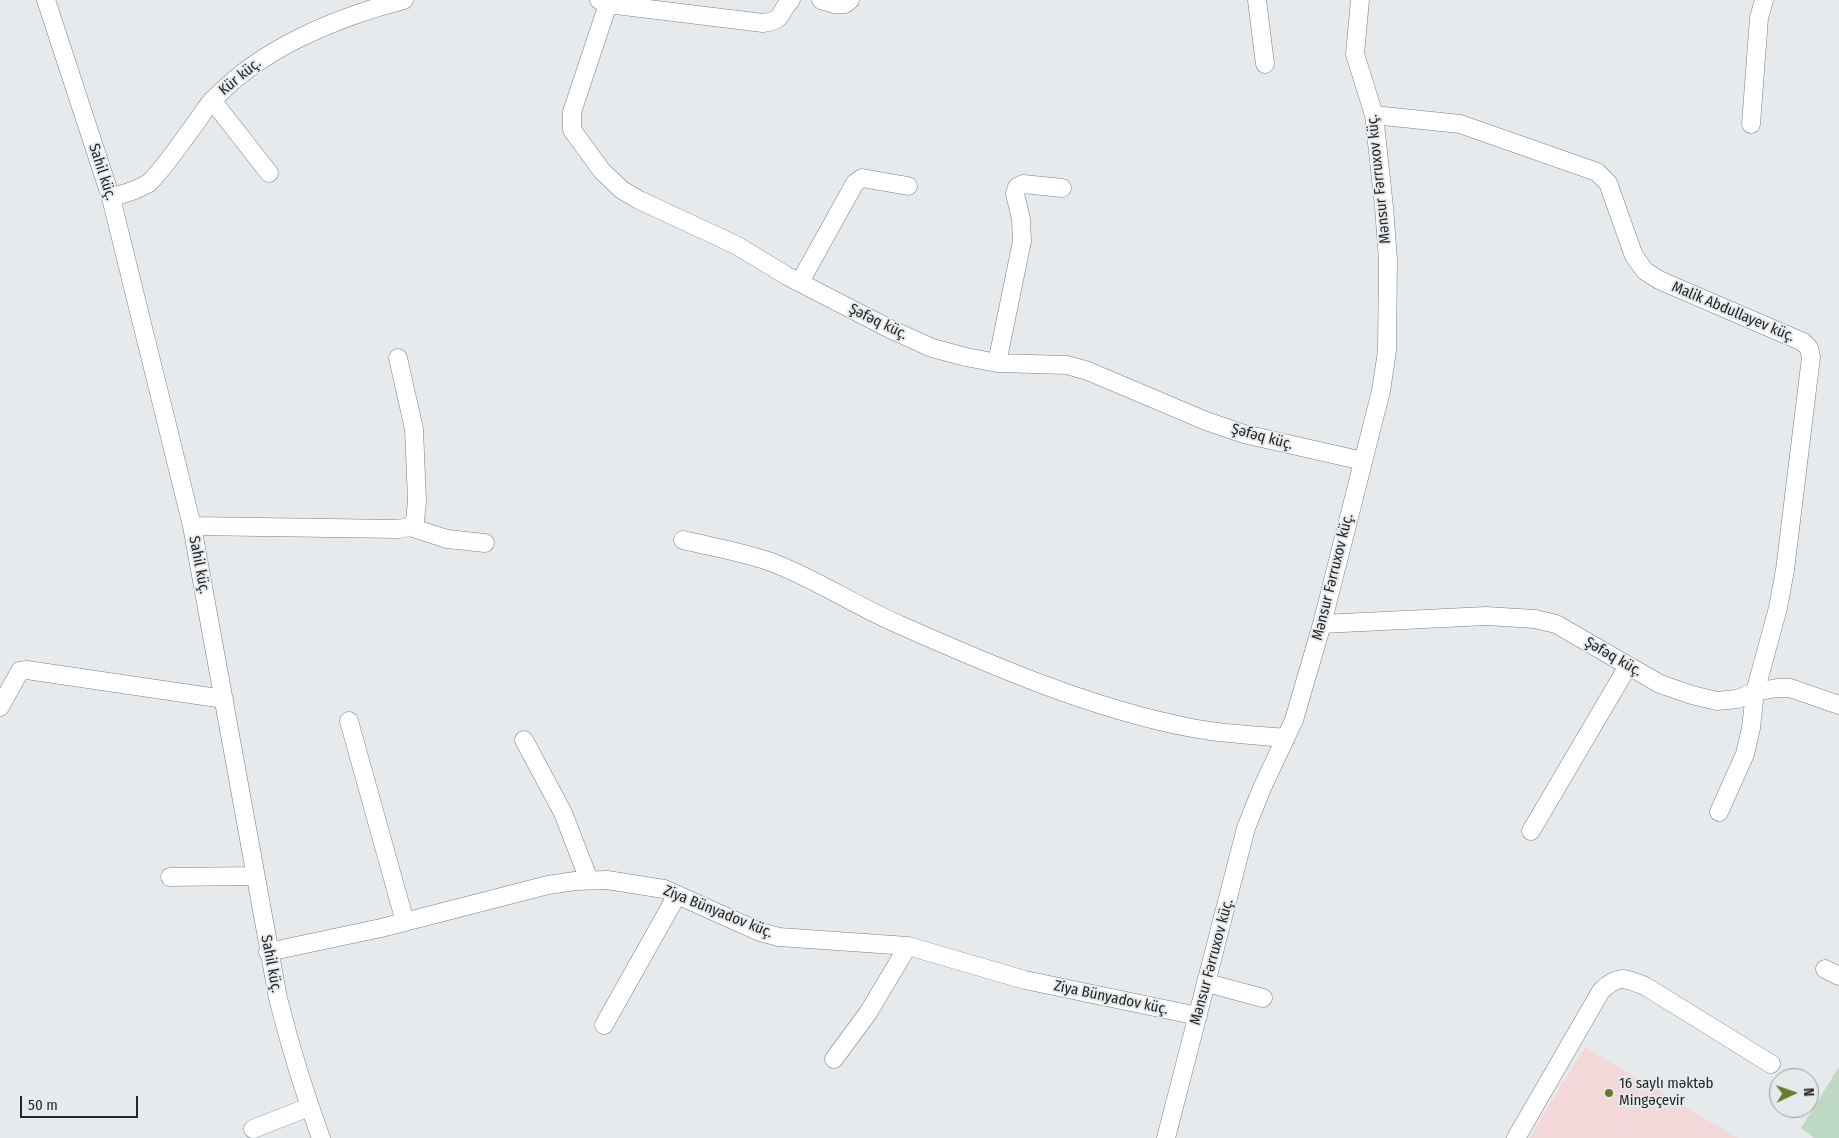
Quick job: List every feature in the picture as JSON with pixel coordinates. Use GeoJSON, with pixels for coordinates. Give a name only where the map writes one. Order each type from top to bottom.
{"type":"FeatureCollection","features":[{"type":"Feature","properties":{"kind":"street","name":"Sahil küç."},"geometry":{"type":"LineString","coordinates":[[46,0],[111,198],[192,526],[268,952],[290,1045],[309,1107],[321,1138]]}},
{"type":"Feature","properties":{"kind":"street","name":"Kür küç."},"geometry":{"type":"LineString","coordinates":[[111,198],[149,184],[212,100],[235,79],[263,58],[361,6],[404,0]]}},
{"type":"Feature","properties":{"kind":"street"},"geometry":{"type":"LineString","coordinates":[[604,2],[763,23],[775,21],[782,15],[791,0]]}},
{"type":"Feature","properties":{"kind":"street"},"geometry":{"type":"LineString","coordinates":[[821,0],[835,4],[845,4],[850,0]]}},
{"type":"Feature","properties":{"kind":"street"},"geometry":{"type":"LineString","coordinates":[[1257,0],[1265,64]]}},
{"type":"Feature","properties":{"kind":"street","name":"Mənsur Fərruxov küç."},"geometry":{"type":"LineString","coordinates":[[1166,1138],[1246,828],[1262,788],[1294,720],[1322,624],[1381,391],[1387,351],[1388,260],[1374,116],[1355,54],[1360,0]]}},
{"type":"Feature","properties":{"kind":"street"},"geometry":{"type":"LineString","coordinates":[[1751,124],[1759,18],[1764,0]]}},
{"type":"Feature","properties":{"kind":"street","name":"Şəfəq küç."},"geometry":{"type":"LineString","coordinates":[[604,2],[572,112],[572,130],[602,171],[622,190],[736,245],[800,282],[890,329],[932,348],[997,363],[1067,366],[1088,371],[1206,421],[1244,434],[1363,461]]}},
{"type":"Feature","properties":{"kind":"street"},"geometry":{"type":"LineString","coordinates":[[212,100],[269,173]]}},
{"type":"Feature","properties":{"kind":"street","name":"Malik Abdullayev küç."},"geometry":{"type":"LineString","coordinates":[[1374,116],[1460,124],[1597,172],[1608,183],[1634,256],[1645,271],[1659,280],[1803,342],[1809,348],[1811,357],[1785,570],[1778,608],[1756,692],[1745,754],[1720,812]]}},
{"type":"Feature","properties":{"kind":"street"},"geometry":{"type":"LineString","coordinates":[[800,282],[855,183],[862,178],[908,186]]}},
{"type":"Feature","properties":{"kind":"street"},"geometry":{"type":"LineString","coordinates":[[997,363],[1022,240],[1021,219],[1015,194],[1017,187],[1022,184],[1062,188]]}},
{"type":"Feature","properties":{"kind":"street"},"geometry":{"type":"LineString","coordinates":[[398,358],[414,429],[417,501],[415,521],[410,527]]}},
{"type":"Feature","properties":{"kind":"street"},"geometry":{"type":"LineString","coordinates":[[192,526],[398,529],[410,527],[447,539],[486,543]]}},
{"type":"Feature","properties":{"kind":"street"},"geometry":{"type":"LineString","coordinates":[[683,540],[770,562],[898,624],[1028,678],[1108,706],[1193,729],[1286,738]]}},
{"type":"Feature","properties":{"kind":"street","name":"Şəfəq küç."},"geometry":{"type":"LineString","coordinates":[[1322,624],[1486,616],[1535,619],[1556,624],[1660,684],[1692,695],[1717,701],[1738,699],[1756,692],[1776,688],[1790,688],[1839,705]]}},
{"type":"Feature","properties":{"kind":"street"},"geometry":{"type":"LineString","coordinates":[[1531,831],[1628,666]]}},
{"type":"Feature","properties":{"kind":"street"},"geometry":{"type":"LineString","coordinates":[[0,707],[20,672],[27,670],[224,699]]}},
{"type":"Feature","properties":{"kind":"street"},"geometry":{"type":"LineString","coordinates":[[349,722],[405,922]]}},
{"type":"Feature","properties":{"kind":"street"},"geometry":{"type":"LineString","coordinates":[[524,740],[563,813],[589,880]]}},
{"type":"Feature","properties":{"kind":"street"},"geometry":{"type":"LineString","coordinates":[[170,877],[255,876]]}},
{"type":"Feature","properties":{"kind":"street","name":"Ziya Bünyadov küç."},"geometry":{"type":"LineString","coordinates":[[268,952],[405,922],[548,885],[575,881],[607,880],[664,889],[760,932],[779,937],[908,946],[1025,980],[1198,1016]]}},
{"type":"Feature","properties":{"kind":"street"},"geometry":{"type":"LineString","coordinates":[[604,1025],[677,895]]}},
{"type":"Feature","properties":{"kind":"street"},"geometry":{"type":"LineString","coordinates":[[834,1059],[868,1013],[908,946]]}},
{"type":"Feature","properties":{"kind":"street"},"geometry":{"type":"LineString","coordinates":[[1516,1138],[1601,991],[1612,981],[1624,978],[1646,986],[1770,1064]]}},
{"type":"Feature","properties":{"kind":"street"},"geometry":{"type":"LineString","coordinates":[[1207,982],[1263,998]]}},
{"type":"Feature","properties":{"kind":"street"},"geometry":{"type":"LineString","coordinates":[[253,1129],[309,1107]]}},
{"type":"Feature","properties":{"kind":"shaded area","name":"16 saylı məktəb Mingəçevir"},"geometry":{"type":"Polygon","coordinates":[[[1585,1047],[1738,1138],[1529,1138],[1585,1047]]]}},
{"type":"Feature","properties":{"kind":"green space"},"geometry":{"type":"Polygon","coordinates":[[[1839,1067],[1839,1138],[1814,1138],[1801,1128],[1807,1118],[1819,1118],[1819,1099],[1839,1067]]]}},
{"type":"Feature","properties":{"kind":"place","name":"16 saylı məktəb Mingəçevir"},"geometry":{"type":"Point","coordinates":[1609,1093]}}]}
